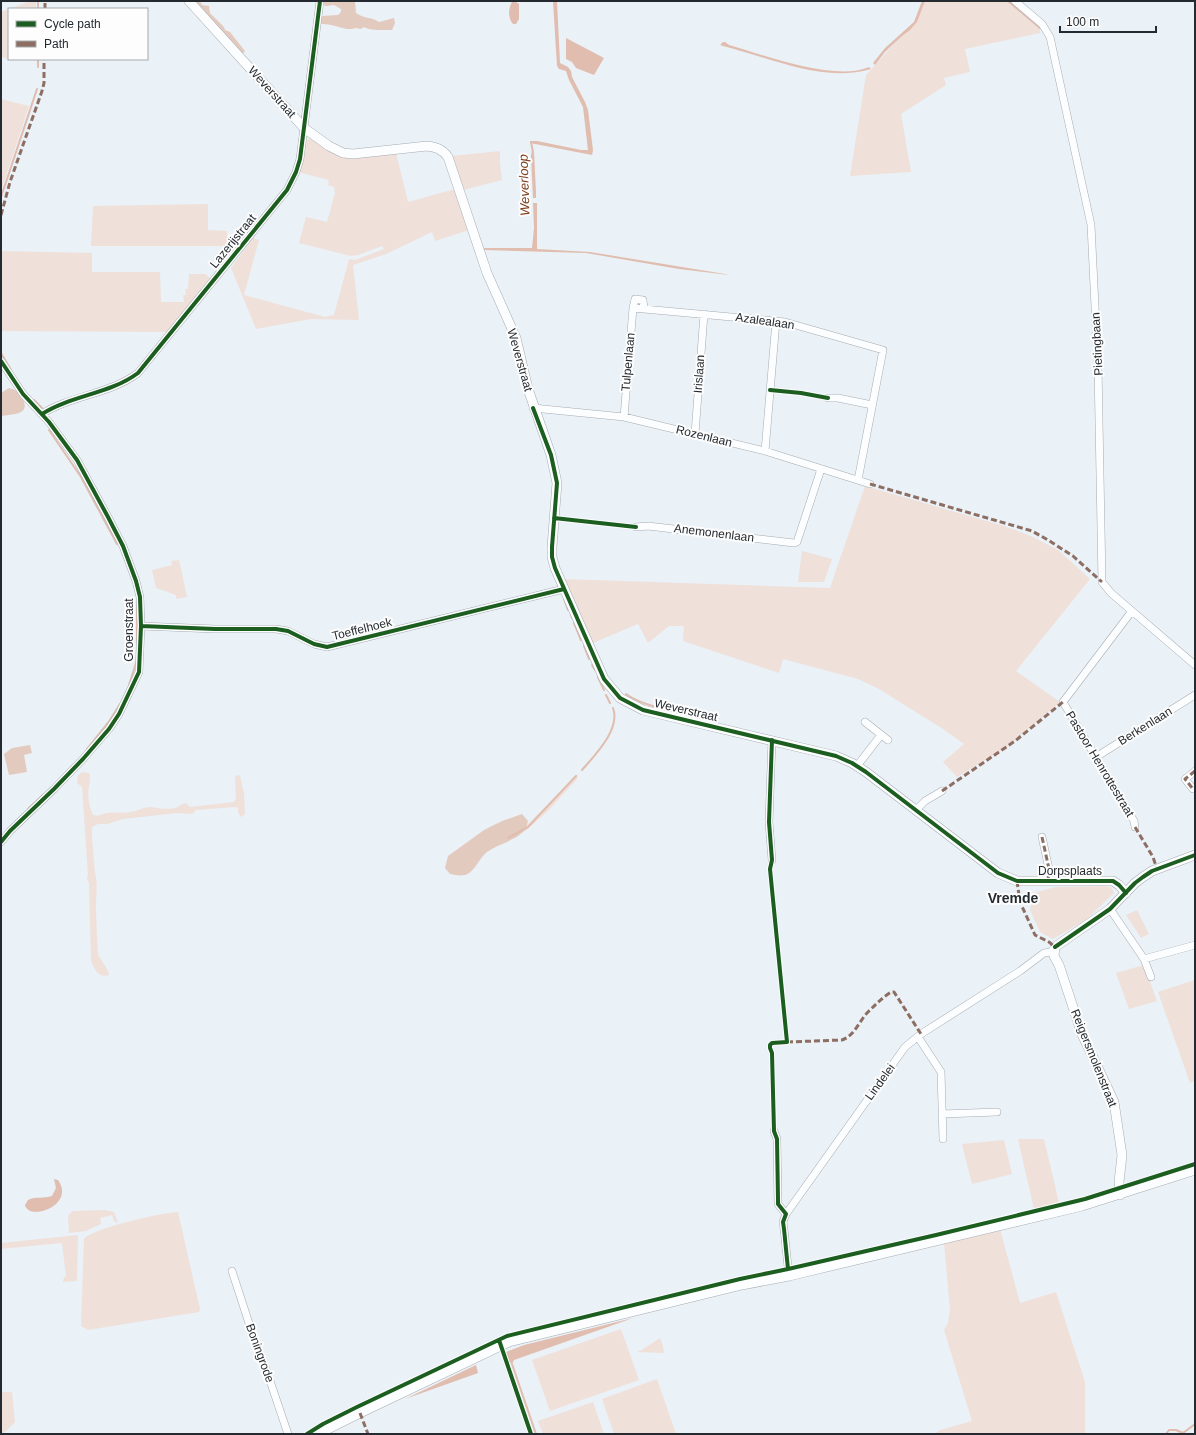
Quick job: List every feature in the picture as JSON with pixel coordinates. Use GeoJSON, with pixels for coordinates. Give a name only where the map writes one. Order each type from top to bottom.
{"type":"FeatureCollection","features":[{"type":"Feature","properties":{"kind":"street","name":"Weverstraat"},"geometry":{"type":"LineString","coordinates":[[189,1],[304,128],[329,146],[343,153],[353,154],[427,146],[437,148],[444,152],[451,163],[487,273],[516,338],[534,408],[551,455],[557,483],[552,557],[555,568],[604,679],[611,689],[620,698],[643,710],[836,756],[857,766],[998,873],[1017,881]]}},
{"type":"Feature","properties":{"kind":"street","name":"Lazerijstraat"},"geometry":{"type":"LineString","coordinates":[[42,414],[66,402],[124,382],[138,373],[287,190],[296,172],[300,159],[320,1]]}},
{"type":"Feature","properties":{"kind":"street","name":"Pietingbaan"},"geometry":{"type":"LineString","coordinates":[[1015,1],[1042,24],[1050,36],[1091,225],[1098,367],[1102,582],[1110,593],[1195,666]]}},
{"type":"Feature","properties":{"kind":"street","name":"Azalealaan"},"geometry":{"type":"LineString","coordinates":[[633,308],[635,299],[643,300],[644,309],[776,320],[883,350],[872,405]]}},
{"type":"Feature","properties":{"kind":"street","name":"Tulpenlaan"},"geometry":{"type":"LineString","coordinates":[[624,417],[633,308]]}},
{"type":"Feature","properties":{"kind":"street","name":"Irislaan"},"geometry":{"type":"LineString","coordinates":[[695,434],[704,314]]}},
{"type":"Feature","properties":{"kind":"street"},"geometry":{"type":"LineString","coordinates":[[764,451],[776,320]]}},
{"type":"Feature","properties":{"kind":"street","name":"Groenstraat"},"geometry":{"type":"LineString","coordinates":[[1,361],[22,394],[42,414],[76,460],[123,546],[136,581],[140,597],[141,626],[139,672],[119,714],[109,729],[83,759],[10,831],[1,842]]}},
{"type":"Feature","properties":{"kind":"street"},"geometry":{"type":"LineString","coordinates":[[828,398],[838,398],[872,405],[858,480]]}},
{"type":"Feature","properties":{"kind":"street","name":"Rozenlaan"},"geometry":{"type":"LineString","coordinates":[[534,408],[624,417],[764,451],[870,484]]}},
{"type":"Feature","properties":{"kind":"street","name":"Anemonenlaan"},"geometry":{"type":"LineString","coordinates":[[636,527],[648,526],[794,543],[797,542],[821,469]]}},
{"type":"Feature","properties":{"kind":"street","name":"Toeffelhoek"},"geometry":{"type":"LineString","coordinates":[[141,626],[215,629],[276,629],[288,632],[314,644],[330,647],[564,589]]}},
{"type":"Feature","properties":{"kind":"street","name":"Pastoor Henrottestraat"},"geometry":{"type":"LineString","coordinates":[[1132,611],[1063,702],[1134,821],[1135,827]]}},
{"type":"Feature","properties":{"kind":"street","name":"Berkenlaan"},"geometry":{"type":"LineString","coordinates":[[1096,757],[1195,695]]}},
{"type":"Feature","properties":{"kind":"street"},"geometry":{"type":"LineString","coordinates":[[865,722],[888,740]]}},
{"type":"Feature","properties":{"kind":"street"},"geometry":{"type":"LineString","coordinates":[[857,766],[881,735]]}},
{"type":"Feature","properties":{"kind":"street"},"geometry":{"type":"LineString","coordinates":[[772,740],[769,822],[772,860]]}},
{"type":"Feature","properties":{"kind":"street"},"geometry":{"type":"LineString","coordinates":[[1194,790],[1185,779],[1195,771]]}},
{"type":"Feature","properties":{"kind":"street"},"geometry":{"type":"LineString","coordinates":[[916,810],[925,801],[942,791]]}},
{"type":"Feature","properties":{"kind":"street"},"geometry":{"type":"LineString","coordinates":[[1042,837],[1049,868],[1048,882]]}},
{"type":"Feature","properties":{"kind":"street"},"geometry":{"type":"LineString","coordinates":[[1055,947],[1110,909],[1135,883],[1152,872],[1195,855]]}},
{"type":"Feature","properties":{"kind":"street","name":"Dorpsplaats"},"geometry":{"type":"LineString","coordinates":[[1017,881],[1113,881],[1126,893]]}},
{"type":"Feature","properties":{"kind":"street"},"geometry":{"type":"LineString","coordinates":[[1110,909],[1144,959],[1150,977]]}},
{"type":"Feature","properties":{"kind":"street"},"geometry":{"type":"LineString","coordinates":[[1144,959],[1195,944]]}},
{"type":"Feature","properties":{"kind":"street","name":"Lindelei"},"geometry":{"type":"LineString","coordinates":[[786,1214],[905,1047],[918,1036],[1020,971],[1044,953],[1051,952],[1055,947]]}},
{"type":"Feature","properties":{"kind":"street","name":"Reigersmolenstraat"},"geometry":{"type":"LineString","coordinates":[[1055,947],[1054,956],[1059,965],[1082,1034],[1115,1105],[1122,1155],[1119,1182],[1120,1195]]}},
{"type":"Feature","properties":{"kind":"street"},"geometry":{"type":"LineString","coordinates":[[918,1036],[941,1072],[943,1139]]}},
{"type":"Feature","properties":{"kind":"street"},"geometry":{"type":"LineString","coordinates":[[942,1114],[997,1112]]}},
{"type":"Feature","properties":{"kind":"street"},"geometry":{"type":"LineString","coordinates":[[774,1131],[777,1139],[778,1204],[786,1214],[783,1222],[789,1276]]}},
{"type":"Feature","properties":{"kind":"street"},"geometry":{"type":"LineString","coordinates":[[318,1434],[509,1342],[742,1285],[789,1276],[1074,1208],[1120,1195],[1195,1170]]}},
{"type":"Feature","properties":{"kind":"street","name":"Boningrode"},"geometry":{"type":"LineString","coordinates":[[232,1271],[260,1357],[265,1366],[288,1434]]}},
{"type":"Feature","properties":{"kind":"shaded area"},"geometry":{"type":"Polygon","coordinates":[[[30,1],[36,1],[36,8],[12,8],[30,1]]]}},
{"type":"Feature","properties":{"kind":"shaded area"},"geometry":{"type":"Polygon","coordinates":[[[191,1],[200,1],[202,5],[209,6],[210,13],[224,27],[225,30],[230,32],[245,51],[242,55],[191,1]]]}},
{"type":"Feature","properties":{"kind":"shaded area"},"geometry":{"type":"Polygon","coordinates":[[[323,1],[355,1],[356,13],[359,15],[379,22],[394,18],[395,23],[392,30],[374,30],[364,27],[361,29],[348,29],[321,24],[320,20],[322,16],[338,15],[341,12],[341,9],[334,5],[325,6],[323,1]]]}},
{"type":"Feature","properties":{"kind":"shaded area"},"geometry":{"type":"Polygon","coordinates":[[[553,1],[557,1],[560,63],[568,67],[571,71],[572,77],[588,110],[593,150],[592,155],[530,143],[530,141],[537,141],[581,150],[588,150],[583,107],[566,71],[559,69],[557,66],[553,1]]]}},
{"type":"Feature","properties":{"kind":"shaded area"},"geometry":{"type":"Polygon","coordinates":[[[922,1],[925,1],[917,22],[885,52],[875,65],[873,63],[885,48],[914,22],[922,1]]]}},
{"type":"Feature","properties":{"kind":"shaded area"},"geometry":{"type":"Polygon","coordinates":[[[923,1],[1007,1],[1040,29],[1040,33],[965,49],[970,72],[944,78],[946,85],[901,114],[911,172],[850,176],[866,75],[915,21],[923,1]]]}},
{"type":"Feature","properties":{"kind":"shaded area"},"geometry":{"type":"Polygon","coordinates":[[[512,2],[519,4],[519,19],[516,24],[511,22],[509,16],[512,2]]]}},
{"type":"Feature","properties":{"kind":"shaded area"},"geometry":{"type":"Polygon","coordinates":[[[8,9],[8,59],[1,57],[1,12],[8,9]]]}},
{"type":"Feature","properties":{"kind":"shaded area"},"geometry":{"type":"Polygon","coordinates":[[[566,38],[604,58],[594,75],[576,68],[572,62],[566,59],[566,38]]]}},
{"type":"Feature","properties":{"kind":"shaded area"},"geometry":{"type":"Polygon","coordinates":[[[723,42],[780,60],[819,69],[855,71],[869,67],[871,69],[852,73],[815,71],[720,45],[723,42]]]}},
{"type":"Feature","properties":{"kind":"shaded area"},"geometry":{"type":"Polygon","coordinates":[[[1,99],[29,106],[1,191],[1,99]]]}},
{"type":"Feature","properties":{"kind":"shaded area"},"geometry":{"type":"Polygon","coordinates":[[[312,137],[345,157],[396,153],[408,202],[455,189],[469,230],[435,241],[432,232],[386,254],[353,265],[359,320],[311,319],[256,329],[231,268],[253,238],[259,240],[244,295],[325,317],[334,315],[349,259],[355,260],[384,249],[382,246],[358,255],[350,256],[299,243],[306,217],[327,222],[335,193],[334,187],[328,185],[329,180],[298,172],[303,160],[305,141],[312,137]]]}},
{"type":"Feature","properties":{"kind":"shaded area"},"geometry":{"type":"Polygon","coordinates":[[[532,150],[534,152],[536,198],[533,198],[532,150]]]}},
{"type":"Feature","properties":{"kind":"shaded area"},"geometry":{"type":"Polygon","coordinates":[[[500,151],[502,180],[463,190],[452,156],[500,151]]]}},
{"type":"Feature","properties":{"kind":"shaded area"},"geometry":{"type":"Polygon","coordinates":[[[533,203],[537,203],[537,249],[590,252],[729,275],[679,269],[586,253],[485,250],[481,248],[532,248],[534,228],[533,203]]]}},
{"type":"Feature","properties":{"kind":"shaded area"},"geometry":{"type":"Polygon","coordinates":[[[208,204],[208,230],[227,231],[227,246],[91,246],[93,206],[208,204]]]}},
{"type":"Feature","properties":{"kind":"shaded area"},"geometry":{"type":"Polygon","coordinates":[[[1,251],[92,253],[92,272],[160,272],[161,302],[184,302],[183,295],[186,295],[185,289],[188,289],[189,274],[205,274],[210,278],[167,332],[1,331],[1,251]]]}},
{"type":"Feature","properties":{"kind":"shaded area"},"geometry":{"type":"Polygon","coordinates":[[[9,388],[13,389],[20,395],[24,402],[24,410],[19,413],[1,416],[1,393],[9,388]]]}},
{"type":"Feature","properties":{"kind":"shaded area"},"geometry":{"type":"Polygon","coordinates":[[[865,486],[1004,526],[1031,536],[1058,550],[1090,579],[1016,671],[1060,702],[1007,747],[957,777],[943,762],[964,744],[879,689],[858,679],[783,659],[779,673],[683,641],[684,626],[669,626],[648,643],[638,624],[593,643],[562,579],[830,588],[865,486]]]}},
{"type":"Feature","properties":{"kind":"shaded area"},"geometry":{"type":"Polygon","coordinates":[[[802,551],[832,559],[824,582],[798,582],[802,551]]]}},
{"type":"Feature","properties":{"kind":"shaded area"},"geometry":{"type":"Polygon","coordinates":[[[179,560],[187,597],[176,599],[176,595],[156,588],[152,570],[172,565],[171,561],[179,560]]]}},
{"type":"Feature","properties":{"kind":"shaded area"},"geometry":{"type":"Polygon","coordinates":[[[30,745],[32,753],[24,755],[27,772],[9,775],[4,754],[12,748],[30,745]]]}},
{"type":"Feature","properties":{"kind":"shaded area"},"geometry":{"type":"Polygon","coordinates":[[[82,772],[89,773],[89,804],[93,815],[98,816],[110,813],[131,812],[147,807],[172,809],[186,803],[190,807],[234,802],[236,798],[235,778],[239,775],[244,793],[245,814],[241,817],[238,812],[238,808],[235,807],[196,810],[192,814],[177,813],[123,819],[107,824],[98,824],[92,827],[97,884],[96,910],[98,954],[109,975],[105,976],[97,972],[91,960],[89,883],[87,879],[88,875],[82,787],[77,783],[78,776],[82,772]]]}},
{"type":"Feature","properties":{"kind":"shaded area"},"geometry":{"type":"Polygon","coordinates":[[[577,775],[577,779],[548,811],[524,832],[527,825],[577,775]]]}},
{"type":"Feature","properties":{"kind":"shaded area"},"geometry":{"type":"Polygon","coordinates":[[[522,814],[528,821],[524,831],[515,838],[487,852],[472,871],[465,875],[456,875],[450,874],[445,868],[448,856],[484,830],[502,821],[522,814]]]}},
{"type":"Feature","properties":{"kind":"shaded area"},"geometry":{"type":"Polygon","coordinates":[[[1055,887],[1110,887],[1114,892],[1113,894],[1087,919],[1053,939],[1040,932],[1030,910],[1034,893],[1055,887]]]}},
{"type":"Feature","properties":{"kind":"shaded area"},"geometry":{"type":"Polygon","coordinates":[[[1137,910],[1149,934],[1141,938],[1126,915],[1137,910]]]}},
{"type":"Feature","properties":{"kind":"shaded area"},"geometry":{"type":"Polygon","coordinates":[[[1144,965],[1157,1001],[1129,1009],[1116,973],[1144,965]]]}},
{"type":"Feature","properties":{"kind":"shaded area"},"geometry":{"type":"Polygon","coordinates":[[[1195,980],[1195,1081],[1190,1083],[1158,992],[1195,980]]]}},
{"type":"Feature","properties":{"kind":"shaded area"},"geometry":{"type":"Polygon","coordinates":[[[1018,1139],[1044,1139],[1059,1203],[1034,1209],[1018,1139]]]}},
{"type":"Feature","properties":{"kind":"shaded area"},"geometry":{"type":"Polygon","coordinates":[[[1004,1140],[1012,1174],[972,1184],[962,1144],[1004,1140]]]}},
{"type":"Feature","properties":{"kind":"shaded area"},"geometry":{"type":"Polygon","coordinates":[[[54,1179],[58,1180],[62,1189],[61,1197],[57,1203],[42,1211],[34,1212],[28,1210],[25,1205],[28,1200],[52,1196],[56,1188],[54,1179]]]}},
{"type":"Feature","properties":{"kind":"shaded area"},"geometry":{"type":"Polygon","coordinates":[[[104,1210],[114,1212],[118,1223],[114,1221],[112,1215],[100,1218],[101,1224],[86,1231],[69,1233],[68,1218],[69,1214],[73,1211],[104,1210]]]}},
{"type":"Feature","properties":{"kind":"shaded area"},"geometry":{"type":"Polygon","coordinates":[[[178,1212],[200,1309],[199,1312],[88,1330],[81,1326],[84,1239],[89,1235],[113,1226],[144,1218],[178,1212]]]}},
{"type":"Feature","properties":{"kind":"shaded area"},"geometry":{"type":"Polygon","coordinates":[[[1000,1229],[1020,1303],[1056,1292],[1085,1382],[1085,1434],[935,1434],[940,1430],[972,1421],[944,1330],[948,1323],[950,1310],[944,1243],[1000,1229]]]}},
{"type":"Feature","properties":{"kind":"shaded area"},"geometry":{"type":"Polygon","coordinates":[[[78,1235],[77,1281],[63,1282],[64,1277],[66,1277],[62,1243],[1,1249],[1,1243],[78,1235]]]}},
{"type":"Feature","properties":{"kind":"shaded area"},"geometry":{"type":"Polygon","coordinates":[[[633,1318],[514,1360],[512,1364],[509,1362],[506,1352],[524,1345],[633,1318]]]}},
{"type":"Feature","properties":{"kind":"shaded area"},"geometry":{"type":"Polygon","coordinates":[[[621,1329],[639,1380],[550,1411],[532,1360],[621,1329]]]}},
{"type":"Feature","properties":{"kind":"shaded area"},"geometry":{"type":"Polygon","coordinates":[[[660,1338],[664,1353],[638,1352],[639,1350],[640,1351],[660,1338]]]}},
{"type":"Feature","properties":{"kind":"shaded area"},"geometry":{"type":"Polygon","coordinates":[[[476,1365],[478,1373],[405,1399],[476,1365]]]}},
{"type":"Feature","properties":{"kind":"shaded area"},"geometry":{"type":"Polygon","coordinates":[[[657,1379],[676,1434],[614,1434],[602,1399],[657,1379]]]}},
{"type":"Feature","properties":{"kind":"shaded area"},"geometry":{"type":"Polygon","coordinates":[[[1,1392],[12,1392],[15,1422],[3,1434],[1,1434],[1,1392]]]}},
{"type":"Feature","properties":{"kind":"shaded area"},"geometry":{"type":"Polygon","coordinates":[[[593,1402],[604,1434],[543,1434],[538,1421],[593,1402]]]}},
{"type":"Feature","properties":{"kind":"waterway"},"geometry":{"type":"LineString","coordinates":[[38,1],[38,8]]}},
{"type":"Feature","properties":{"kind":"waterway"},"geometry":{"type":"LineString","coordinates":[[1008,1],[1040,28]]}},
{"type":"Feature","properties":{"kind":"waterway"},"geometry":{"type":"LineString","coordinates":[[38,60],[38,67]]}},
{"type":"Feature","properties":{"kind":"waterway"},"geometry":{"type":"LineString","coordinates":[[1,197],[37,89]]}},
{"type":"Feature","properties":{"kind":"waterway","name":"Weverloop"},"geometry":{"type":"LineString","coordinates":[[533,142],[531,142],[533,152]]}},
{"type":"Feature","properties":{"kind":"waterway"},"geometry":{"type":"LineString","coordinates":[[1,353],[11,370]]}},
{"type":"Feature","properties":{"kind":"waterway"},"geometry":{"type":"LineString","coordinates":[[34,400],[42,408]]}},
{"type":"Feature","properties":{"kind":"waterway"},"geometry":{"type":"LineString","coordinates":[[49,430],[81,477],[117,544]]}},
{"type":"Feature","properties":{"kind":"waterway","name":"Weverloop"},"geometry":{"type":"LineString","coordinates":[[564,599],[568,610]]}},
{"type":"Feature","properties":{"kind":"waterway"},"geometry":{"type":"LineString","coordinates":[[137,603],[137,645]]}},
{"type":"Feature","properties":{"kind":"waterway","name":"Weverloop"},"geometry":{"type":"LineString","coordinates":[[574,623],[581,640]]}},
{"type":"Feature","properties":{"kind":"waterway","name":"Weverloop"},"geometry":{"type":"LineString","coordinates":[[584,646],[589,659]]}},
{"type":"Feature","properties":{"kind":"waterway"},"geometry":{"type":"LineString","coordinates":[[129,685],[136,663]]}},
{"type":"Feature","properties":{"kind":"waterway","name":"Weverloop"},"geometry":{"type":"LineString","coordinates":[[592,665],[595,670]]}},
{"type":"Feature","properties":{"kind":"waterway","name":"Weverloop"},"geometry":{"type":"LineString","coordinates":[[598,677],[604,690]]}},
{"type":"Feature","properties":{"kind":"waterway"},"geometry":{"type":"LineString","coordinates":[[626,694],[634,699],[655,707],[711,720]]}},
{"type":"Feature","properties":{"kind":"waterway","name":"Weverloop"},"geometry":{"type":"LineString","coordinates":[[606,695],[610,703]]}},
{"type":"Feature","properties":{"kind":"waterway"},"geometry":{"type":"LineString","coordinates":[[87,749],[110,720],[120,704]]}},
{"type":"Feature","properties":{"kind":"waterway","name":"Weverloop"},"geometry":{"type":"LineString","coordinates":[[582,770],[600,749],[610,733],[614,716],[613,708]]}},
{"type":"Feature","properties":{"kind":"waterway","name":"Weverloop"},"geometry":{"type":"LineString","coordinates":[[508,838],[528,827],[576,776]]}},
{"type":"Feature","properties":{"kind":"waterway"},"geometry":{"type":"LineString","coordinates":[[28,809],[43,795]]}},
{"type":"Feature","properties":{"kind":"waterway"},"geometry":{"type":"LineString","coordinates":[[512,1364],[536,1434]]}},
{"type":"Feature","properties":{"kind":"waterway"},"geometry":{"type":"LineString","coordinates":[[1166,1434],[1169,1430],[1176,1430],[1183,1433],[1195,1424]]}},
{"type":"Feature","properties":{"kind":"marked path"},"geometry":{"type":"LineString","coordinates":[[45,1],[45,8]]}},
{"type":"Feature","properties":{"kind":"marked path"},"geometry":{"type":"LineString","coordinates":[[1,215],[10,182],[42,91],[44,83],[44,60]]}},
{"type":"Feature","properties":{"kind":"marked path"},"geometry":{"type":"LineString","coordinates":[[870,484],[1032,531],[1073,556],[1102,582]]}},
{"type":"Feature","properties":{"kind":"marked path"},"geometry":{"type":"LineString","coordinates":[[942,791],[1015,741],[1063,702]]}},
{"type":"Feature","properties":{"kind":"marked path"},"geometry":{"type":"LineString","coordinates":[[1195,771],[1185,779],[1193,789],[1195,788]]}},
{"type":"Feature","properties":{"kind":"marked path"},"geometry":{"type":"LineString","coordinates":[[1135,827],[1153,857],[1157,869]]}},
{"type":"Feature","properties":{"kind":"marked path"},"geometry":{"type":"LineString","coordinates":[[1042,837],[1049,869],[1048,881]]}},
{"type":"Feature","properties":{"kind":"marked path"},"geometry":{"type":"LineString","coordinates":[[1017,881],[1020,902],[1035,935],[1049,942],[1055,947]]}},
{"type":"Feature","properties":{"kind":"marked path"},"geometry":{"type":"LineString","coordinates":[[787,1042],[842,1040],[850,1035],[867,1013],[891,992],[894,992],[921,1034]]}},
{"type":"Feature","properties":{"kind":"marked path"},"geometry":{"type":"LineString","coordinates":[[360,1413],[368,1434]]}},
{"type":"Feature","properties":{"kind":"cycle path"},"geometry":{"type":"LineString","coordinates":[[42,414],[66,403],[115,386],[138,373],[287,190],[296,172],[300,159],[320,1]]}},
{"type":"Feature","properties":{"kind":"cycle path"},"geometry":{"type":"LineString","coordinates":[[1,361],[23,394],[49,422],[77,460],[108,517],[123,546],[136,581],[140,597],[141,626],[139,672],[119,714],[109,729],[83,759],[10,831],[1,842]]}},
{"type":"Feature","properties":{"kind":"cycle path"},"geometry":{"type":"LineString","coordinates":[[770,390],[801,393],[828,398]]}},
{"type":"Feature","properties":{"kind":"cycle path"},"geometry":{"type":"LineString","coordinates":[[533,408],[551,455],[557,483],[552,547],[552,557],[555,568],[604,679],[620,698],[643,710],[836,756],[852,763],[866,772],[998,873],[1017,881],[1113,881],[1126,893]]}},
{"type":"Feature","properties":{"kind":"cycle path"},"geometry":{"type":"LineString","coordinates":[[554,518],[636,527]]}},
{"type":"Feature","properties":{"kind":"cycle path"},"geometry":{"type":"LineString","coordinates":[[141,626],[215,629],[276,629],[288,631],[314,644],[327,647],[564,589]]}},
{"type":"Feature","properties":{"kind":"cycle path"},"geometry":{"type":"LineString","coordinates":[[772,740],[769,822],[772,860],[770,869],[787,1042],[772,1043],[770,1048],[772,1053],[774,1131],[777,1139],[778,1204],[786,1214],[783,1222],[788,1269]]}},
{"type":"Feature","properties":{"kind":"cycle path"},"geometry":{"type":"LineString","coordinates":[[1055,947],[1110,909],[1135,883],[1152,871],[1195,855]]}},
{"type":"Feature","properties":{"kind":"cycle path"},"geometry":{"type":"LineString","coordinates":[[307,1434],[357,1407],[507,1336],[740,1279],[936,1235],[1085,1199],[1195,1164]]}},
{"type":"Feature","properties":{"kind":"cycle path"},"geometry":{"type":"LineString","coordinates":[[499,1340],[531,1434]]}},
{"type":"Feature","properties":{"kind":"district","name":"Vremde"},"geometry":{"type":"Point","coordinates":[1013,898]}}]}
